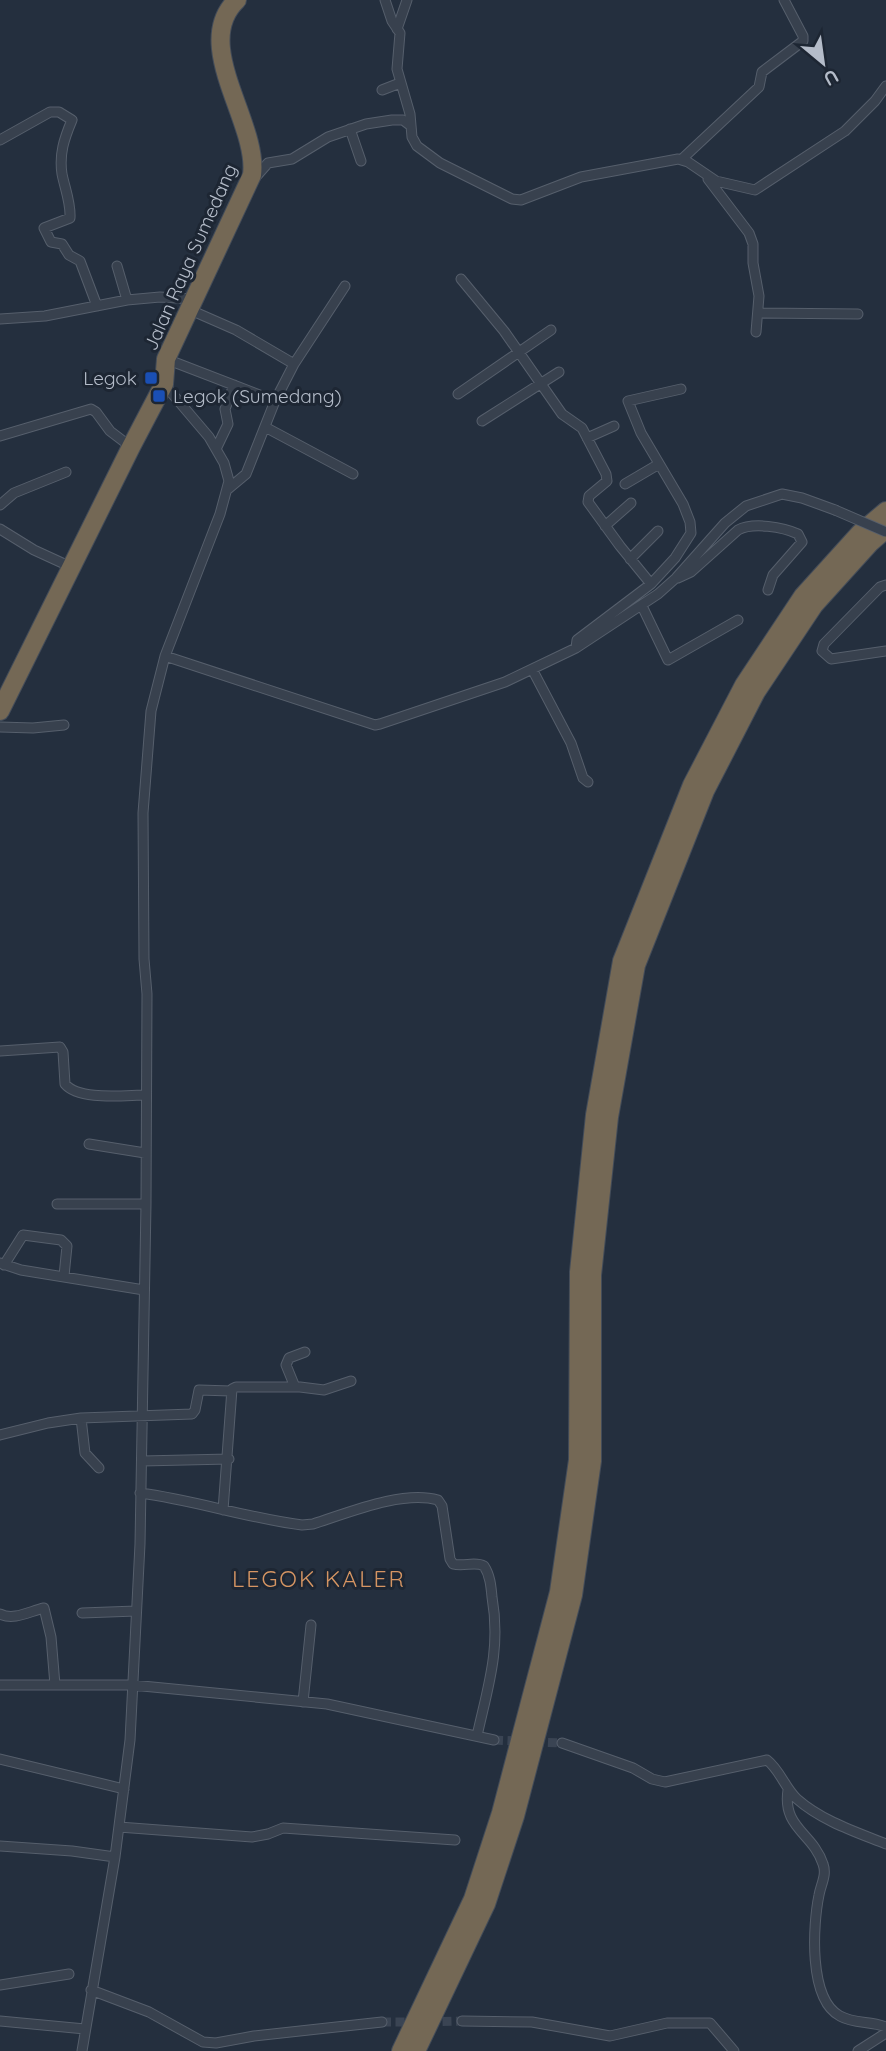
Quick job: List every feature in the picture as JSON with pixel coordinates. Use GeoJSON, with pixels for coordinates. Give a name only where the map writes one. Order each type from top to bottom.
{"type":"FeatureCollection","features":[{"type":"Feature","properties":{"kind":"highway","name":"Jalan Raya Sumedang"},"geometry":{"type":"LineString","coordinates":[[0,711],[164,384],[166,359],[252,175],[253,154],[224,71],[221,54],[226,15],[237,0]]}},
{"type":"Feature","properties":{"kind":"highway"},"geometry":{"type":"LineString","coordinates":[[401,2051],[473,1899],[501,1813],[559,1592],[579,1460],[579,1272],[595,1115],[622,961],[692,786],[744,685],[803,596],[860,533],[886,511]]}},
{"type":"Feature","properties":{"kind":"highway"},"geometry":{"type":"LineString","coordinates":[[416,2051],[485,1905],[515,1816],[573,1595],[592,1461],[592,1275],[609,1117],[636,965],[705,791],[756,692],[814,604],[870,543],[886,530]]}},
{"type":"Feature","properties":{"kind":"street"},"geometry":{"type":"LineString","coordinates":[[385,0],[400,36],[397,69],[412,137],[417,146],[440,163],[512,199],[521,200],[581,177],[682,159],[759,87],[762,72],[803,41],[803,36],[784,0]]}},
{"type":"Feature","properties":{"kind":"street"},"geometry":{"type":"LineString","coordinates":[[397,29],[407,0]]}},
{"type":"Feature","properties":{"kind":"street"},"geometry":{"type":"LineString","coordinates":[[382,90],[400,83]]}},
{"type":"Feature","properties":{"kind":"street"},"geometry":{"type":"LineString","coordinates":[[682,159],[708,177],[755,190],[845,131],[886,86]]}},
{"type":"Feature","properties":{"kind":"street"},"geometry":{"type":"LineString","coordinates":[[0,139],[50,112],[58,112],[72,120],[62,144],[62,172],[71,209],[70,218],[44,228],[51,242],[62,244],[69,255],[80,261],[97,306]]}},
{"type":"Feature","properties":{"kind":"street"},"geometry":{"type":"LineString","coordinates":[[248,185],[268,163],[292,159],[322,139],[366,124],[392,120],[403,120],[411,126]]}},
{"type":"Feature","properties":{"kind":"street"},"geometry":{"type":"LineString","coordinates":[[350,129],[360,161]]}},
{"type":"Feature","properties":{"kind":"street"},"geometry":{"type":"LineString","coordinates":[[708,177],[749,233],[753,244],[758,313],[755,332]]}},
{"type":"Feature","properties":{"kind":"street"},"geometry":{"type":"LineString","coordinates":[[117,266],[127,300]]}},
{"type":"Feature","properties":{"kind":"street"},"geometry":{"type":"LineString","coordinates":[[461,279],[504,331],[562,414],[582,428],[607,481],[589,496],[588,502],[651,584]]}},
{"type":"Feature","properties":{"kind":"street"},"geometry":{"type":"LineString","coordinates":[[228,489],[246,474],[275,401],[294,364],[345,286]]}},
{"type":"Feature","properties":{"kind":"street"},"geometry":{"type":"LineString","coordinates":[[0,319],[45,316],[127,300],[160,297],[191,304],[294,364]]}},
{"type":"Feature","properties":{"kind":"street"},"geometry":{"type":"LineString","coordinates":[[758,313],[858,314]]}},
{"type":"Feature","properties":{"kind":"street"},"geometry":{"type":"LineString","coordinates":[[458,394],[551,330]]}},
{"type":"Feature","properties":{"kind":"street"},"geometry":{"type":"LineString","coordinates":[[166,359],[275,401]]}},
{"type":"Feature","properties":{"kind":"street"},"geometry":{"type":"LineString","coordinates":[[482,421],[559,372]]}},
{"type":"Feature","properties":{"kind":"street"},"geometry":{"type":"LineString","coordinates":[[82,2051],[115,1857],[130,1740],[143,1415],[146,1094],[143,813],[150,712],[165,656],[228,489],[228,472],[216,449],[164,384]]}},
{"type":"Feature","properties":{"kind":"street"},"geometry":{"type":"LineString","coordinates":[[216,449],[228,424],[225,409],[234,385]]}},
{"type":"Feature","properties":{"kind":"street"},"geometry":{"type":"LineString","coordinates":[[576,648],[576,640],[591,627],[651,584],[675,558],[691,533],[683,505],[640,433],[628,401],[681,389]]}},
{"type":"Feature","properties":{"kind":"street"},"geometry":{"type":"LineString","coordinates":[[0,436],[91,409],[110,431],[131,447]]}},
{"type":"Feature","properties":{"kind":"street"},"geometry":{"type":"LineString","coordinates":[[587,438],[614,426]]}},
{"type":"Feature","properties":{"kind":"street"},"geometry":{"type":"LineString","coordinates":[[265,427],[353,474]]}},
{"type":"Feature","properties":{"kind":"street"},"geometry":{"type":"LineString","coordinates":[[625,484],[659,464]]}},
{"type":"Feature","properties":{"kind":"street"},"geometry":{"type":"LineString","coordinates":[[0,505],[14,493],[66,472]]}},
{"type":"Feature","properties":{"kind":"street"},"geometry":{"type":"LineString","coordinates":[[165,656],[375,725],[420,709],[446,704],[505,682],[576,648],[642,606],[676,578],[725,523],[746,506],[782,494],[802,498],[886,530]]}},
{"type":"Feature","properties":{"kind":"street"},"geometry":{"type":"LineString","coordinates":[[606,526],[631,503]]}},
{"type":"Feature","properties":{"kind":"street"},"geometry":{"type":"LineString","coordinates":[[676,578],[691,572],[745,526],[788,529],[798,534],[802,542],[774,575],[768,590]]}},
{"type":"Feature","properties":{"kind":"street"},"geometry":{"type":"LineString","coordinates":[[0,529],[34,550],[71,567]]}},
{"type":"Feature","properties":{"kind":"street"},"geometry":{"type":"LineString","coordinates":[[630,559],[658,531]]}},
{"type":"Feature","properties":{"kind":"street"},"geometry":{"type":"LineString","coordinates":[[886,585],[880,587],[833,634],[824,644],[822,651],[831,659],[886,652]]}},
{"type":"Feature","properties":{"kind":"street"},"geometry":{"type":"LineString","coordinates":[[642,606],[668,660],[738,620]]}},
{"type":"Feature","properties":{"kind":"street"},"geometry":{"type":"LineString","coordinates":[[532,669],[571,743],[583,778],[588,782]]}},
{"type":"Feature","properties":{"kind":"street"},"geometry":{"type":"LineString","coordinates":[[0,727],[64,725]]}},
{"type":"Feature","properties":{"kind":"street"},"geometry":{"type":"LineString","coordinates":[[0,1051],[60,1047],[63,1052],[65,1084],[73,1091],[107,1095],[146,1094]]}},
{"type":"Feature","properties":{"kind":"street"},"geometry":{"type":"LineString","coordinates":[[89,1144],[145,1153]]}},
{"type":"Feature","properties":{"kind":"street"},"geometry":{"type":"LineString","coordinates":[[57,1204],[146,1204]]}},
{"type":"Feature","properties":{"kind":"street"},"geometry":{"type":"LineString","coordinates":[[64,1276],[67,1246],[61,1240],[23,1236],[2,1264],[21,1270],[144,1290]]}},
{"type":"Feature","properties":{"kind":"street"},"geometry":{"type":"LineString","coordinates":[[295,1387],[286,1365],[289,1358],[305,1352]]}},
{"type":"Feature","properties":{"kind":"street"},"geometry":{"type":"LineString","coordinates":[[0,1435],[80,1418],[192,1414],[199,1390],[295,1387],[324,1390],[351,1381]]}},
{"type":"Feature","properties":{"kind":"street"},"geometry":{"type":"LineString","coordinates":[[223,1510],[229,1458],[231,1391]]}},
{"type":"Feature","properties":{"kind":"street"},"geometry":{"type":"LineString","coordinates":[[80,1418],[85,1453],[99,1468]]}},
{"type":"Feature","properties":{"kind":"street"},"geometry":{"type":"LineString","coordinates":[[142,1461],[229,1458]]}},
{"type":"Feature","properties":{"kind":"street"},"geometry":{"type":"LineString","coordinates":[[140,1493],[177,1497],[223,1510],[302,1525],[390,1500],[439,1500],[450,1559],[453,1564],[459,1566],[484,1566],[494,1607],[497,1642],[495,1661],[477,1736]]}},
{"type":"Feature","properties":{"kind":"street"},"geometry":{"type":"LineString","coordinates":[[0,1614],[13,1616],[44,1608],[51,1637],[55,1685]]}},
{"type":"Feature","properties":{"kind":"street"},"geometry":{"type":"LineString","coordinates":[[82,1613],[136,1611]]}},
{"type":"Feature","properties":{"kind":"street"},"geometry":{"type":"LineString","coordinates":[[303,1702],[311,1625]]}},
{"type":"Feature","properties":{"kind":"street"},"geometry":{"type":"LineString","coordinates":[[0,1685],[132,1685],[327,1704],[494,1740]]}},
{"type":"Feature","properties":{"kind":"street"},"geometry":{"type":"LineString","coordinates":[[562,1743],[665,1782],[767,1760],[788,1790],[816,1812],[886,1844]]}},
{"type":"Feature","properties":{"kind":"street"},"geometry":{"type":"LineString","coordinates":[[0,1759],[124,1789]]}},
{"type":"Feature","properties":{"kind":"street"},"geometry":{"type":"LineString","coordinates":[[788,1790],[785,1803],[793,1822],[818,1853],[825,1874],[819,1893],[814,1929],[820,1989],[826,2004],[838,2015],[857,2022],[878,2023],[886,2027]]}},
{"type":"Feature","properties":{"kind":"street"},"geometry":{"type":"LineString","coordinates":[[119,1827],[252,1837],[268,1835],[283,1828],[455,1840]]}},
{"type":"Feature","properties":{"kind":"street"},"geometry":{"type":"LineString","coordinates":[[0,1846],[115,1857]]}},
{"type":"Feature","properties":{"kind":"street"},"geometry":{"type":"LineString","coordinates":[[0,1985],[69,1973]]}},
{"type":"Feature","properties":{"kind":"street"},"geometry":{"type":"LineString","coordinates":[[91,1990],[131,2004],[203,2042],[211,2043],[382,2022]]}},
{"type":"Feature","properties":{"kind":"street"},"geometry":{"type":"LineString","coordinates":[[0,2021],[85,2029]]}},
{"type":"Feature","properties":{"kind":"street"},"geometry":{"type":"LineString","coordinates":[[462,2021],[532,2022],[610,2036],[667,2023],[710,2023],[734,2051]]}},
{"type":"Feature","properties":{"kind":"street"},"geometry":{"type":"LineString","coordinates":[[858,2051],[886,2033]]}},
{"type":"Feature","properties":{"kind":"tunnel"},"geometry":{"type":"LineString","coordinates":[[494,1740],[562,1743]]}},
{"type":"Feature","properties":{"kind":"tunnel"},"geometry":{"type":"LineString","coordinates":[[429,2022],[462,2021]]}},
{"type":"Feature","properties":{"kind":"tunnel"},"geometry":{"type":"LineString","coordinates":[[382,2022],[415,2022]]}},
{"type":"Feature","properties":{"kind":"place","name":"Legok"},"geometry":{"type":"Point","coordinates":[151,378]}},
{"type":"Feature","properties":{"kind":"place","name":"Legok (Sumedang)"},"geometry":{"type":"Point","coordinates":[159,396]}},
{"type":"Feature","properties":{"kind":"district","name":"LEGOK KALER"},"geometry":{"type":"Point","coordinates":[319,1579]}}]}
